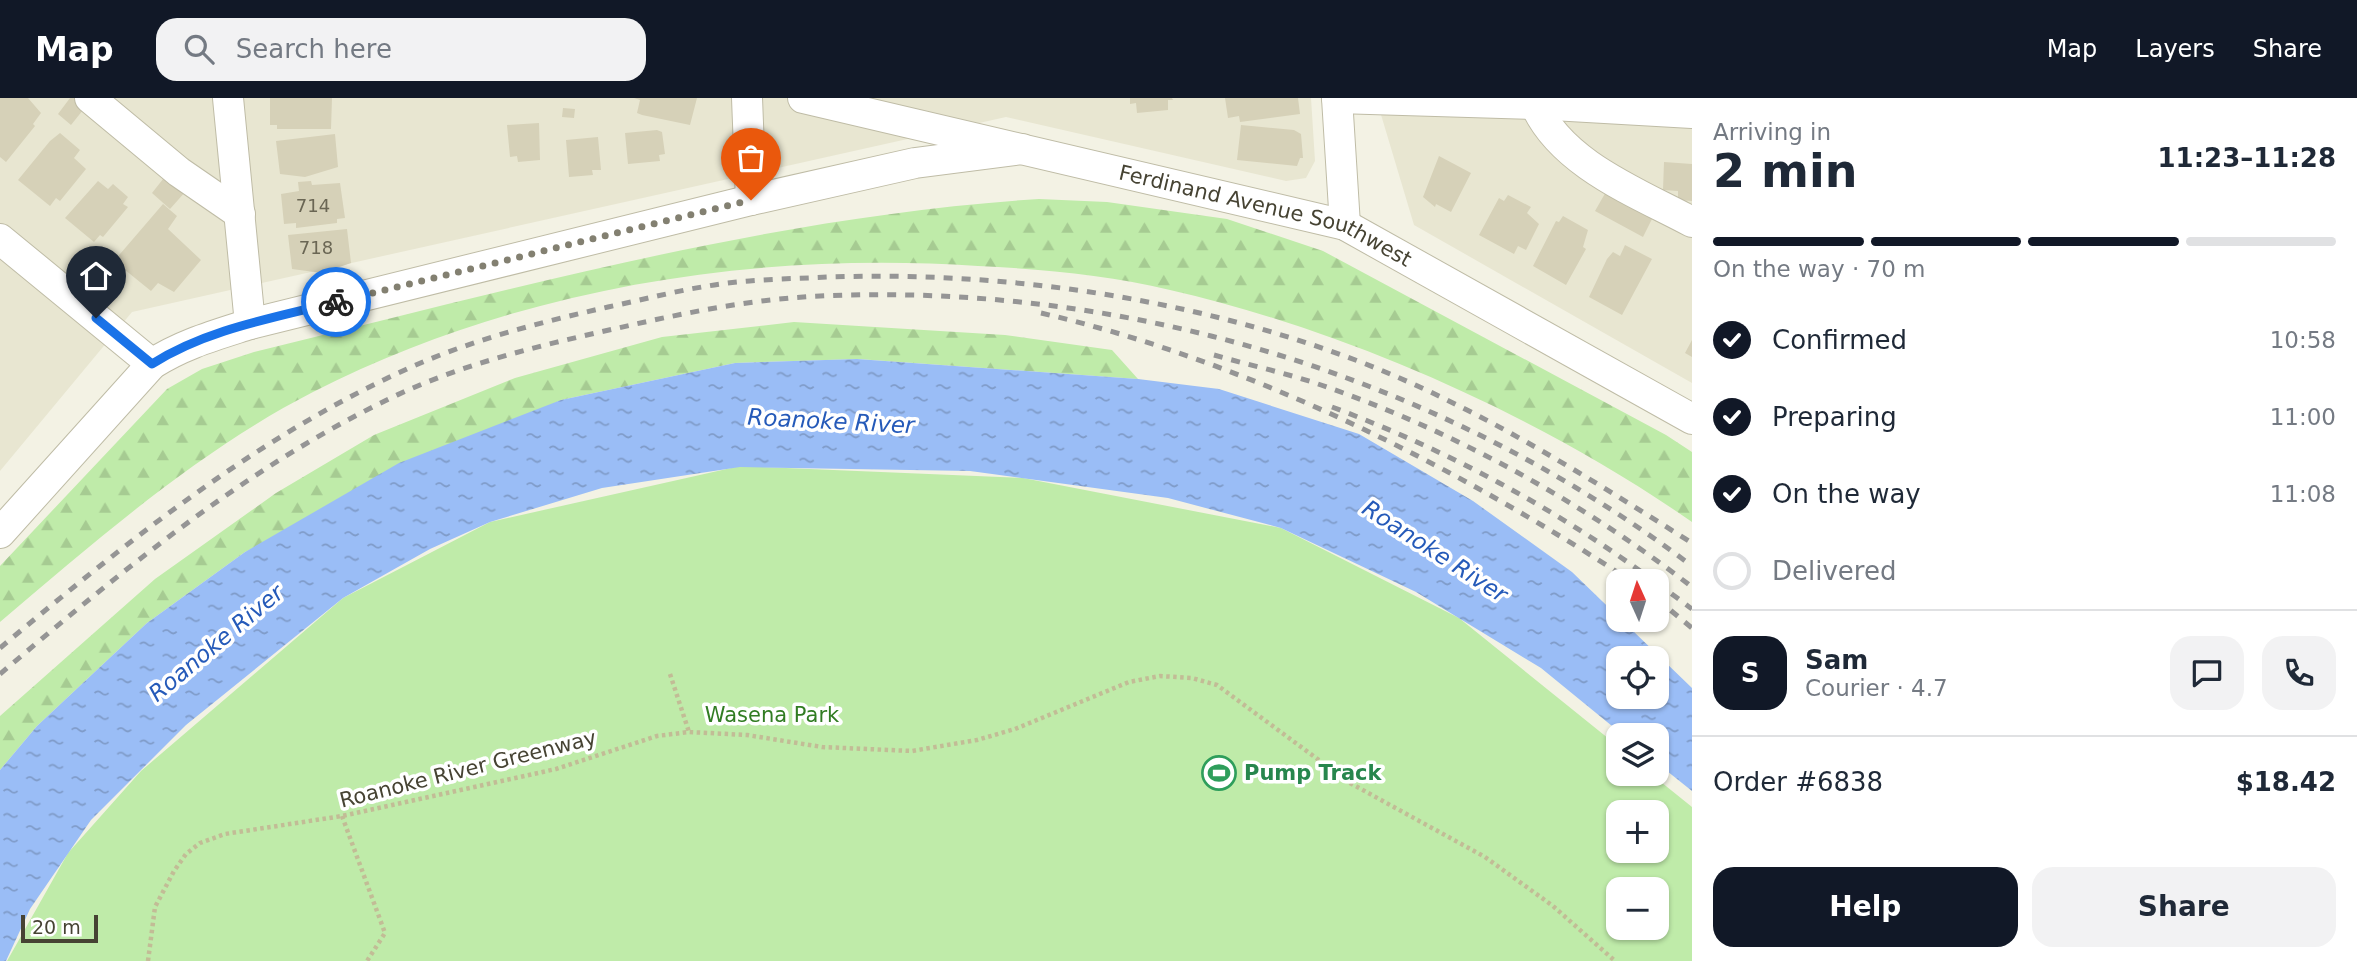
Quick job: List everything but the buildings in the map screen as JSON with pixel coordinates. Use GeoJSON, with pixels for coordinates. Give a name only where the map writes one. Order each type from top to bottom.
{"type":"FeatureCollection","features":[{"type":"Feature","properties":{"kind":"street"},"geometry":{"type":"LineString","coordinates":[[90,98],[179,172],[240,214]]}},
{"type":"Feature","properties":{"kind":"street"},"geometry":{"type":"LineString","coordinates":[[228,98],[250,324]]}},
{"type":"Feature","properties":{"kind":"street"},"geometry":{"type":"LineString","coordinates":[[747,98],[751,200]]}},
{"type":"Feature","properties":{"kind":"street","name":"Ferdinand Avenue Southwest"},"geometry":{"type":"LineString","coordinates":[[803,98],[1345,225],[1692,419]]}},
{"type":"Feature","properties":{"kind":"street"},"geometry":{"type":"LineString","coordinates":[[1345,225],[1337,98],[1535,104],[1692,113]]}},
{"type":"Feature","properties":{"kind":"street"},"geometry":{"type":"LineString","coordinates":[[1535,104],[1553,133],[1580,157],[1609,177],[1692,222]]}},
{"type":"Feature","properties":{"kind":"street"},"geometry":{"type":"LineString","coordinates":[[0,533],[152,364],[174,350],[250,324],[751,200],[915,163],[1022,149]]}},
{"type":"Feature","properties":{"kind":"street"},"geometry":{"type":"LineString","coordinates":[[0,239],[152,364]]}},
{"type":"Feature","properties":{"kind":"path"},"geometry":{"type":"LineString","coordinates":[[670,674],[690,732]]}},
{"type":"Feature","properties":{"kind":"path","name":"Roanoke River Greenway"},"geometry":{"type":"LineString","coordinates":[[148,961],[155,907],[186,853],[201,843],[225,834],[342,817],[556,769],[657,736],[690,732],[747,735],[822,747],[912,751],[977,740],[1015,729],[1129,682],[1160,676],[1192,678],[1217,685],[1350,783],[1485,856],[1553,905],[1615,961]]}},
{"type":"Feature","properties":{"kind":"path"},"geometry":{"type":"LineString","coordinates":[[342,817],[385,933],[367,961]]}},
{"type":"Feature","properties":{"kind":"shaded area"},"geometry":{"type":"Polygon","coordinates":[[[0,98],[1311,98],[1315,161],[1306,178],[1286,181],[1006,117],[132,312],[0,471],[0,98]]]}},
{"type":"Feature","properties":{"kind":"shaded area"},"geometry":{"type":"Polygon","coordinates":[[[1376,98],[1692,98],[1692,383],[1414,225],[1376,98]]]}},
{"type":"Feature","properties":{"kind":"green space"},"geometry":{"type":"Polygon","coordinates":[[[1039,199],[1107,202],[1227,219],[1323,251],[1666,435],[1692,452],[1692,522],[1572,447],[1508,413],[1374,354],[1238,307],[1147,285],[1051,271],[893,263],[807,265],[722,272],[637,284],[553,302],[471,326],[391,356],[313,392],[229,441],[150,498],[0,622],[0,566],[167,389],[202,369],[254,352],[546,280],[742,238],[940,208],[1039,199]]]}},
{"type":"Feature","properties":{"kind":"green space"},"geometry":{"type":"Polygon","coordinates":[[[794,322],[1005,335],[1112,350],[1138,379],[858,359],[735,363],[561,400],[245,552],[147,623],[37,726],[0,770],[0,716],[155,579],[276,493],[374,435],[515,378],[662,337],[794,322]]]}},
{"type":"Feature","properties":{"kind":"green space","name":"Wasena Park"},"geometry":{"type":"Polygon","coordinates":[[[740,466],[1023,478],[1281,528],[1459,618],[1606,737],[1606,786],[1666,786],[1692,807],[1692,961],[7,961],[68,853],[141,771],[343,598],[490,522],[740,466]]]}},
{"type":"Feature","properties":{"kind":"water","name":"Roanoke River"},"geometry":{"type":"Polygon","coordinates":[[[857,359],[1138,379],[1219,389],[1359,434],[1473,501],[1572,572],[1606,605],[1606,632],[1634,632],[1649,646],[1606,646],[1606,709],[1669,709],[1669,666],[1692,688],[1692,791],[1669,773],[1669,723],[1608,723],[1541,668],[1416,592],[1281,528],[1168,498],[970,471],[740,467],[602,488],[490,522],[430,549],[343,598],[186,725],[91,820],[30,909],[6,961],[0,961],[0,770],[37,726],[147,623],[245,552],[399,463],[561,400],[735,363],[857,359]]]}},
{"type":"Feature","properties":{"kind":"railway"},"geometry":{"type":"LineString","coordinates":[[0,648],[93,571],[189,498],[289,431],[396,374],[447,352],[554,320],[696,288],[768,280],[896,276],[1030,284],[1164,305],[1230,320],[1358,361],[1446,399],[1530,444],[1692,543]]}},
{"type":"Feature","properties":{"kind":"railway"},"geometry":{"type":"LineString","coordinates":[[0,674],[141,558],[238,487],[289,454],[395,396],[476,364],[561,341],[744,303],[820,296],[937,296],[1053,306],[1167,326],[1280,355],[1389,394],[1495,443],[1596,500],[1692,566]]}},
{"type":"Feature","properties":{"kind":"railway"},"geometry":{"type":"LineString","coordinates":[[1041,313],[1196,359],[1347,421],[1493,497],[1612,569]]}},
{"type":"Feature","properties":{"kind":"railway"},"geometry":{"type":"LineString","coordinates":[[1214,355],[1321,385],[1371,403],[1468,446],[1561,497],[1692,587]]}},
{"type":"Feature","properties":{"kind":"railway"},"geometry":{"type":"LineString","coordinates":[[1332,407],[1417,442],[1499,483],[1578,529],[1637,569]]}},
{"type":"Feature","properties":{"kind":"railway"},"geometry":{"type":"LineString","coordinates":[[1670,593],[1692,609]]}},
{"type":"Feature","properties":{"kind":"railway"},"geometry":{"type":"LineString","coordinates":[[1670,610],[1692,628]]}},
{"type":"Feature","properties":{"kind":"way so far"},"geometry":{"type":"LineString","coordinates":[[336,302],[751,200]]}},
{"type":"Feature","properties":{"kind":"place","name":"Pump Track"},"geometry":{"type":"Point","coordinates":[1219,773]}},
{"type":"Feature","properties":{"kind":"route"},"geometry":{"type":"LineString","coordinates":[[96,318],[152,364],[174,350],[202,339],[336,302]]}}]}
